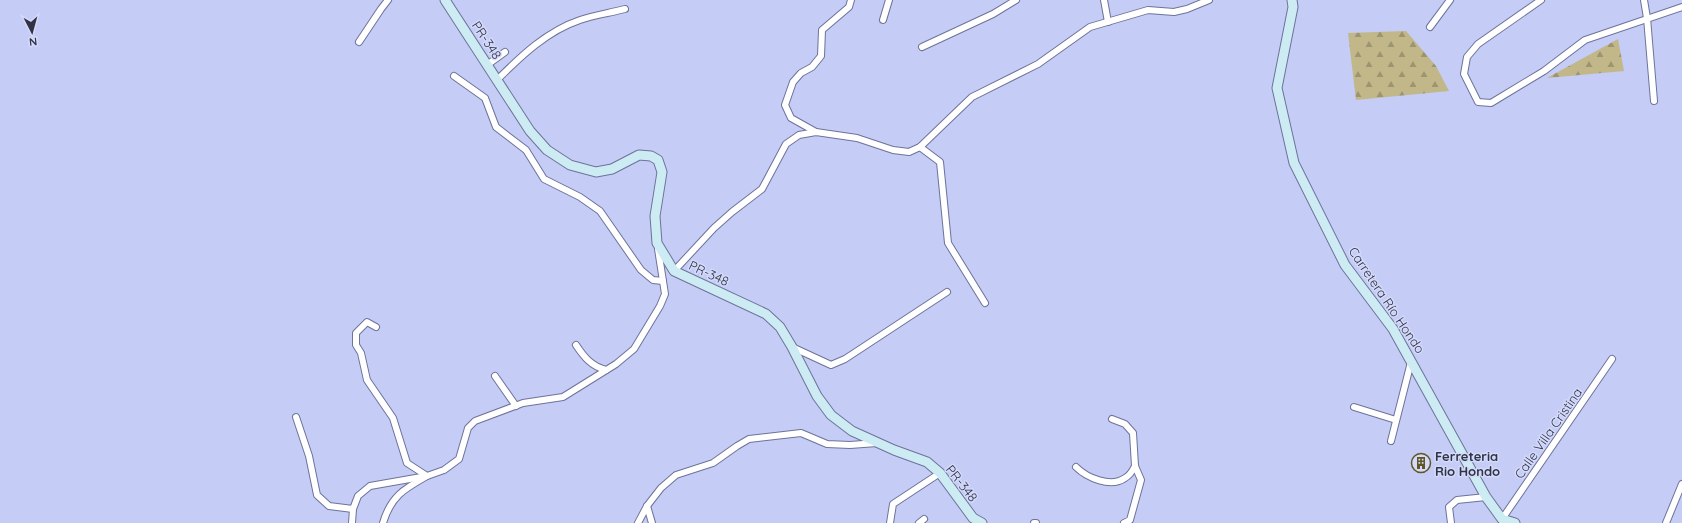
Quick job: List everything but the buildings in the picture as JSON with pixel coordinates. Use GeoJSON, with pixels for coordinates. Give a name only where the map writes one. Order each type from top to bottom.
{"type":"FeatureCollection","features":[{"type":"Feature","properties":{"kind":"street"},"geometry":{"type":"LineString","coordinates":[[359,42],[381,8],[388,0]]}},
{"type":"Feature","properties":{"kind":"street","name":"PR-348"},"geometry":{"type":"LineString","coordinates":[[445,0],[530,131],[547,150],[570,165],[596,172],[612,169],[639,155],[651,156],[658,160],[662,172],[655,216],[657,243],[674,271],[766,314],[780,326],[817,396],[832,415],[852,431],[877,443],[926,462],[940,473],[973,518],[982,523]]}},
{"type":"Feature","properties":{"kind":"street"},"geometry":{"type":"LineString","coordinates":[[816,132],[791,118],[785,106],[793,82],[801,73],[812,67],[821,56],[822,30],[849,7],[851,0]]}},
{"type":"Feature","properties":{"kind":"street"},"geometry":{"type":"LineString","coordinates":[[883,20],[889,0]]}},
{"type":"Feature","properties":{"kind":"street"},"geometry":{"type":"LineString","coordinates":[[922,47],[993,14],[1016,0]]}},
{"type":"Feature","properties":{"kind":"street"},"geometry":{"type":"LineString","coordinates":[[1104,0],[1108,22]]}},
{"type":"Feature","properties":{"kind":"street"},"geometry":{"type":"LineString","coordinates":[[674,271],[714,228],[762,189],[786,144],[799,135],[816,132],[857,138],[893,150],[908,152],[920,147],[972,97],[1038,64],[1090,27],[1148,10],[1174,12],[1187,9],[1209,0]]}},
{"type":"Feature","properties":{"kind":"street","name":"Carretera Río Hondo"},"geometry":{"type":"LineString","coordinates":[[1292,0],[1293,7],[1277,88],[1294,163],[1346,265],[1393,329],[1412,360],[1486,497],[1502,519]]}},
{"type":"Feature","properties":{"kind":"street"},"geometry":{"type":"LineString","coordinates":[[1430,27],[1450,0]]}},
{"type":"Feature","properties":{"kind":"street"},"geometry":{"type":"LineString","coordinates":[[1541,0],[1478,44],[1467,57],[1464,74],[1478,102],[1492,103],[1544,71],[1585,40],[1682,7]]}},
{"type":"Feature","properties":{"kind":"street"},"geometry":{"type":"LineString","coordinates":[[1644,0],[1647,18],[1654,101]]}},
{"type":"Feature","properties":{"kind":"street"},"geometry":{"type":"LineString","coordinates":[[497,80],[526,52],[562,28],[580,20],[625,9]]}},
{"type":"Feature","properties":{"kind":"street"},"geometry":{"type":"LineString","coordinates":[[487,65],[504,52]]}},
{"type":"Feature","properties":{"kind":"street"},"geometry":{"type":"LineString","coordinates":[[454,76],[485,98],[496,127],[526,150],[544,179],[580,197],[600,211],[641,270],[653,280],[662,281]]}},
{"type":"Feature","properties":{"kind":"street"},"geometry":{"type":"LineString","coordinates":[[920,147],[940,162],[948,243],[985,303]]}},
{"type":"Feature","properties":{"kind":"street"},"geometry":{"type":"LineString","coordinates":[[352,523],[353,509],[358,496],[370,486],[427,476],[444,470],[459,459],[468,428],[475,421],[516,406],[563,397],[606,370],[634,349],[660,306],[665,294],[657,243]]}},
{"type":"Feature","properties":{"kind":"street"},"geometry":{"type":"LineString","coordinates":[[792,347],[831,365],[846,359],[947,292]]}},
{"type":"Feature","properties":{"kind":"street"},"geometry":{"type":"LineString","coordinates":[[376,327],[367,322],[356,333],[356,345],[361,353],[367,380],[393,418],[407,463],[427,476]]}},
{"type":"Feature","properties":{"kind":"street"},"geometry":{"type":"LineString","coordinates":[[576,345],[586,359],[597,367],[606,370]]}},
{"type":"Feature","properties":{"kind":"street","name":"Calle Villa Cristina"},"geometry":{"type":"LineString","coordinates":[[1502,519],[1612,359]]}},
{"type":"Feature","properties":{"kind":"street"},"geometry":{"type":"LineString","coordinates":[[1391,440],[1412,360]]}},
{"type":"Feature","properties":{"kind":"street"},"geometry":{"type":"LineString","coordinates":[[495,376],[516,406]]}},
{"type":"Feature","properties":{"kind":"street"},"geometry":{"type":"LineString","coordinates":[[1354,408],[1396,420]]}},
{"type":"Feature","properties":{"kind":"street"},"geometry":{"type":"LineString","coordinates":[[296,417],[309,456],[317,495],[329,506],[353,509]]}},
{"type":"Feature","properties":{"kind":"street"},"geometry":{"type":"LineString","coordinates":[[1112,419],[1124,424],[1133,433],[1136,466],[1141,480],[1130,520],[1124,523]]}},
{"type":"Feature","properties":{"kind":"street"},"geometry":{"type":"LineString","coordinates":[[638,523],[647,506],[661,488],[676,475],[714,463],[749,439],[801,433],[827,444],[850,445],[877,443]]}},
{"type":"Feature","properties":{"kind":"street"},"geometry":{"type":"LineString","coordinates":[[1076,467],[1086,474],[1111,483],[1125,478],[1136,466]]}},
{"type":"Feature","properties":{"kind":"street"},"geometry":{"type":"LineString","coordinates":[[890,523],[893,504],[940,473]]}},
{"type":"Feature","properties":{"kind":"street"},"geometry":{"type":"LineString","coordinates":[[383,523],[387,509],[404,489],[427,476]]}},
{"type":"Feature","properties":{"kind":"street"},"geometry":{"type":"LineString","coordinates":[[1666,523],[1682,484]]}},
{"type":"Feature","properties":{"kind":"street"},"geometry":{"type":"LineString","coordinates":[[1451,523],[1449,507],[1457,500],[1486,497]]}},
{"type":"Feature","properties":{"kind":"street"},"geometry":{"type":"LineString","coordinates":[[647,506],[652,523]]}},
{"type":"Feature","properties":{"kind":"street"},"geometry":{"type":"LineString","coordinates":[[1502,519],[1515,523]]}},
{"type":"Feature","properties":{"kind":"green space"},"geometry":{"type":"Polygon","coordinates":[[[1406,31],[1436,66],[1449,91],[1356,100],[1348,33],[1406,31]]]}},
{"type":"Feature","properties":{"kind":"green space"},"geometry":{"type":"Polygon","coordinates":[[[1618,39],[1624,71],[1547,78],[1618,39]]]}},
{"type":"Feature","properties":{"kind":"place","name":"Ferreteria Rio Hondo"},"geometry":{"type":"Point","coordinates":[1421,463]}}]}
